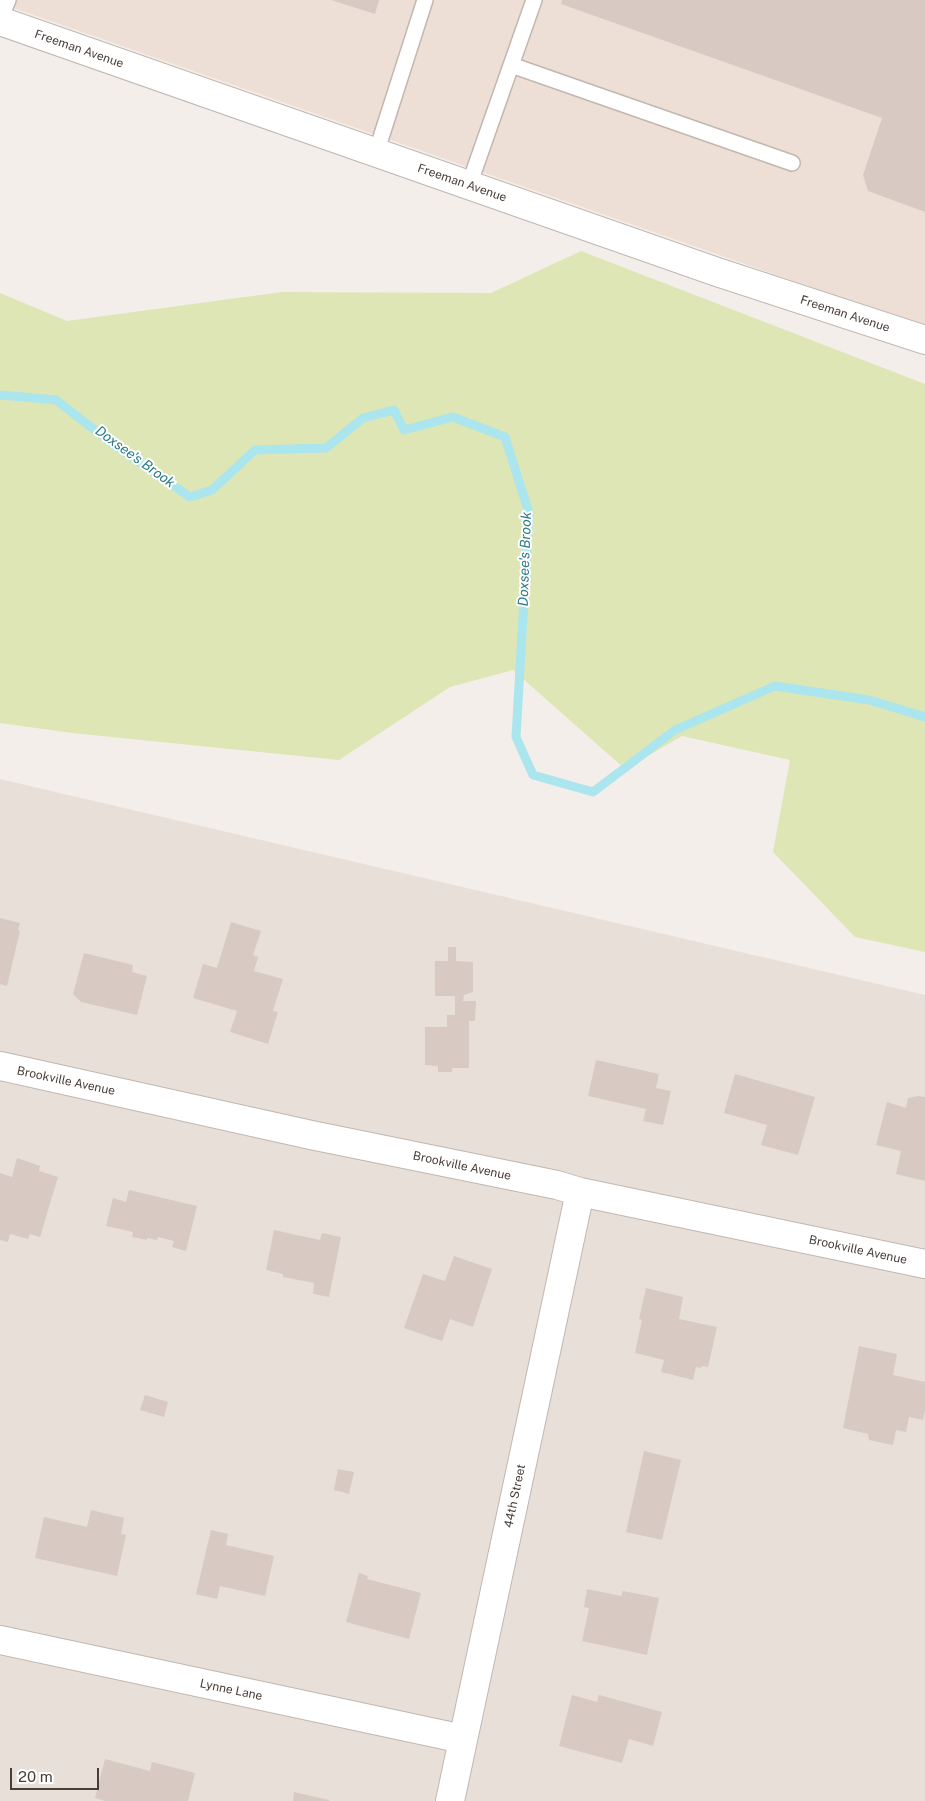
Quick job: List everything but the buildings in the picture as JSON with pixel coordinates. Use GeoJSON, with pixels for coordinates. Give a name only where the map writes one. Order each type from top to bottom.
{"type":"FeatureCollection","features":[{"type":"Feature","properties":{"kind":"street","name":"Freeman Avenue"},"geometry":{"type":"LineString","coordinates":[[0,20],[708,269],[925,340]]}},
{"type":"Feature","properties":{"kind":"street","name":"Brookville Avenue"},"geometry":{"type":"LineString","coordinates":[[0,1066],[311,1135],[557,1185],[580,1192],[925,1264]]}},
{"type":"Feature","properties":{"kind":"street","name":"44th Street"},"geometry":{"type":"LineString","coordinates":[[450,1801],[580,1192]]}},
{"type":"Feature","properties":{"kind":"street","name":"Lynne Lane"},"geometry":{"type":"LineString","coordinates":[[0,1640],[463,1739]]}},
{"type":"Feature","properties":{"kind":"lane"},"geometry":{"type":"LineString","coordinates":[[0,20],[8,0]]}},
{"type":"Feature","properties":{"kind":"lane"},"geometry":{"type":"LineString","coordinates":[[376,153],[425,0]]}},
{"type":"Feature","properties":{"kind":"lane"},"geometry":{"type":"LineString","coordinates":[[469,185],[534,0]]}},
{"type":"Feature","properties":{"kind":"lane"},"geometry":{"type":"LineString","coordinates":[[511,66],[792,163]]}},
{"type":"Feature","properties":{"kind":"shaded area"},"geometry":{"type":"Polygon","coordinates":[[[0,0],[925,0],[925,327],[2,4],[0,0]]]}},
{"type":"Feature","properties":{"kind":"shaded area"},"geometry":{"type":"Polygon","coordinates":[[[0,779],[925,995],[925,1801],[0,1801],[0,779]]]}},
{"type":"Feature","properties":{"kind":"green space"},"geometry":{"type":"Polygon","coordinates":[[[581,251],[925,384],[925,952],[855,937],[773,852],[790,760],[682,736],[625,769],[513,670],[450,687],[339,760],[72,733],[0,723],[0,293],[67,321],[282,292],[491,293],[581,251]]]}},
{"type":"Feature","properties":{"kind":"waterway","name":"Doxsee's Brook"},"geometry":{"type":"LineString","coordinates":[[0,395],[56,400],[113,444],[190,497],[212,490],[255,450],[326,448],[363,418],[394,410],[404,430],[453,417],[505,437],[529,513],[516,737],[533,775],[593,792],[675,730],[775,686],[869,700],[925,717]]}}]}
